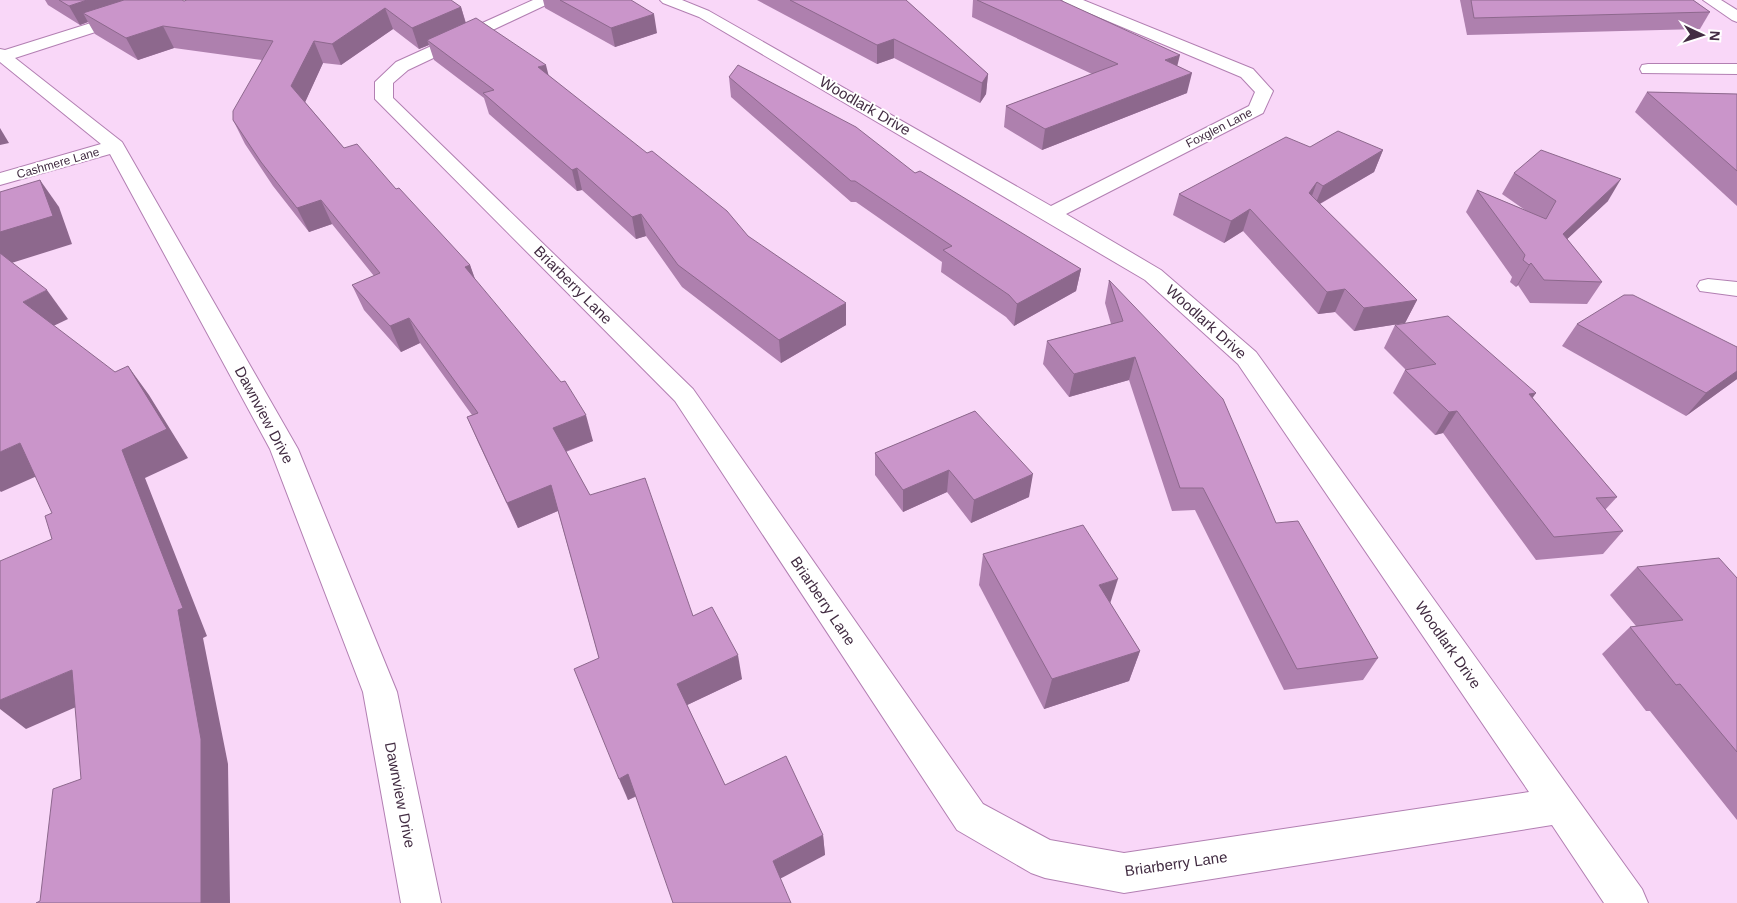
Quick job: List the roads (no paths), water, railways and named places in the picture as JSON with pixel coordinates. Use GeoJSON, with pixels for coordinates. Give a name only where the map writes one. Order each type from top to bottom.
{"type":"FeatureCollection","features":[{"type":"Feature","properties":{"kind":"street"},"geometry":{"type":"LineString","coordinates":[[2,55],[180,0]]}},
{"type":"Feature","properties":{"kind":"street","name":"Briarberry Lane"},"geometry":{"type":"LineString","coordinates":[[546,0],[402,66],[384,82],[384,99],[684,395],[970,817],[1045,860],[1124,873],[1560,806]]}},
{"type":"Feature","properties":{"kind":"street","name":"Woodlark Drive"},"geometry":{"type":"LineString","coordinates":[[668,0],[704,14],[1153,275],[1247,358],[1628,903]]}},
{"type":"Feature","properties":{"kind":"street","name":"Foxglen Lane"},"geometry":{"type":"LineString","coordinates":[[1051,214],[1257,109],[1264,92],[1248,73],[1070,0]]}},
{"type":"Feature","properties":{"kind":"street"},"geometry":{"type":"LineString","coordinates":[[1711,0],[1737,18]]}},
{"type":"Feature","properties":{"kind":"street","name":"Dawnview Drive"},"geometry":{"type":"LineString","coordinates":[[2,55],[116,146],[284,448],[380,692],[421,903]]}},
{"type":"Feature","properties":{"kind":"street"},"geometry":{"type":"LineString","coordinates":[[1648,69],[1737,69]]}},
{"type":"Feature","properties":{"kind":"street","name":"Cashmere Lane"},"geometry":{"type":"LineString","coordinates":[[0,179],[116,146]]}},
{"type":"Feature","properties":{"kind":"street"},"geometry":{"type":"LineString","coordinates":[[1708,286],[1737,289]]}}]}
